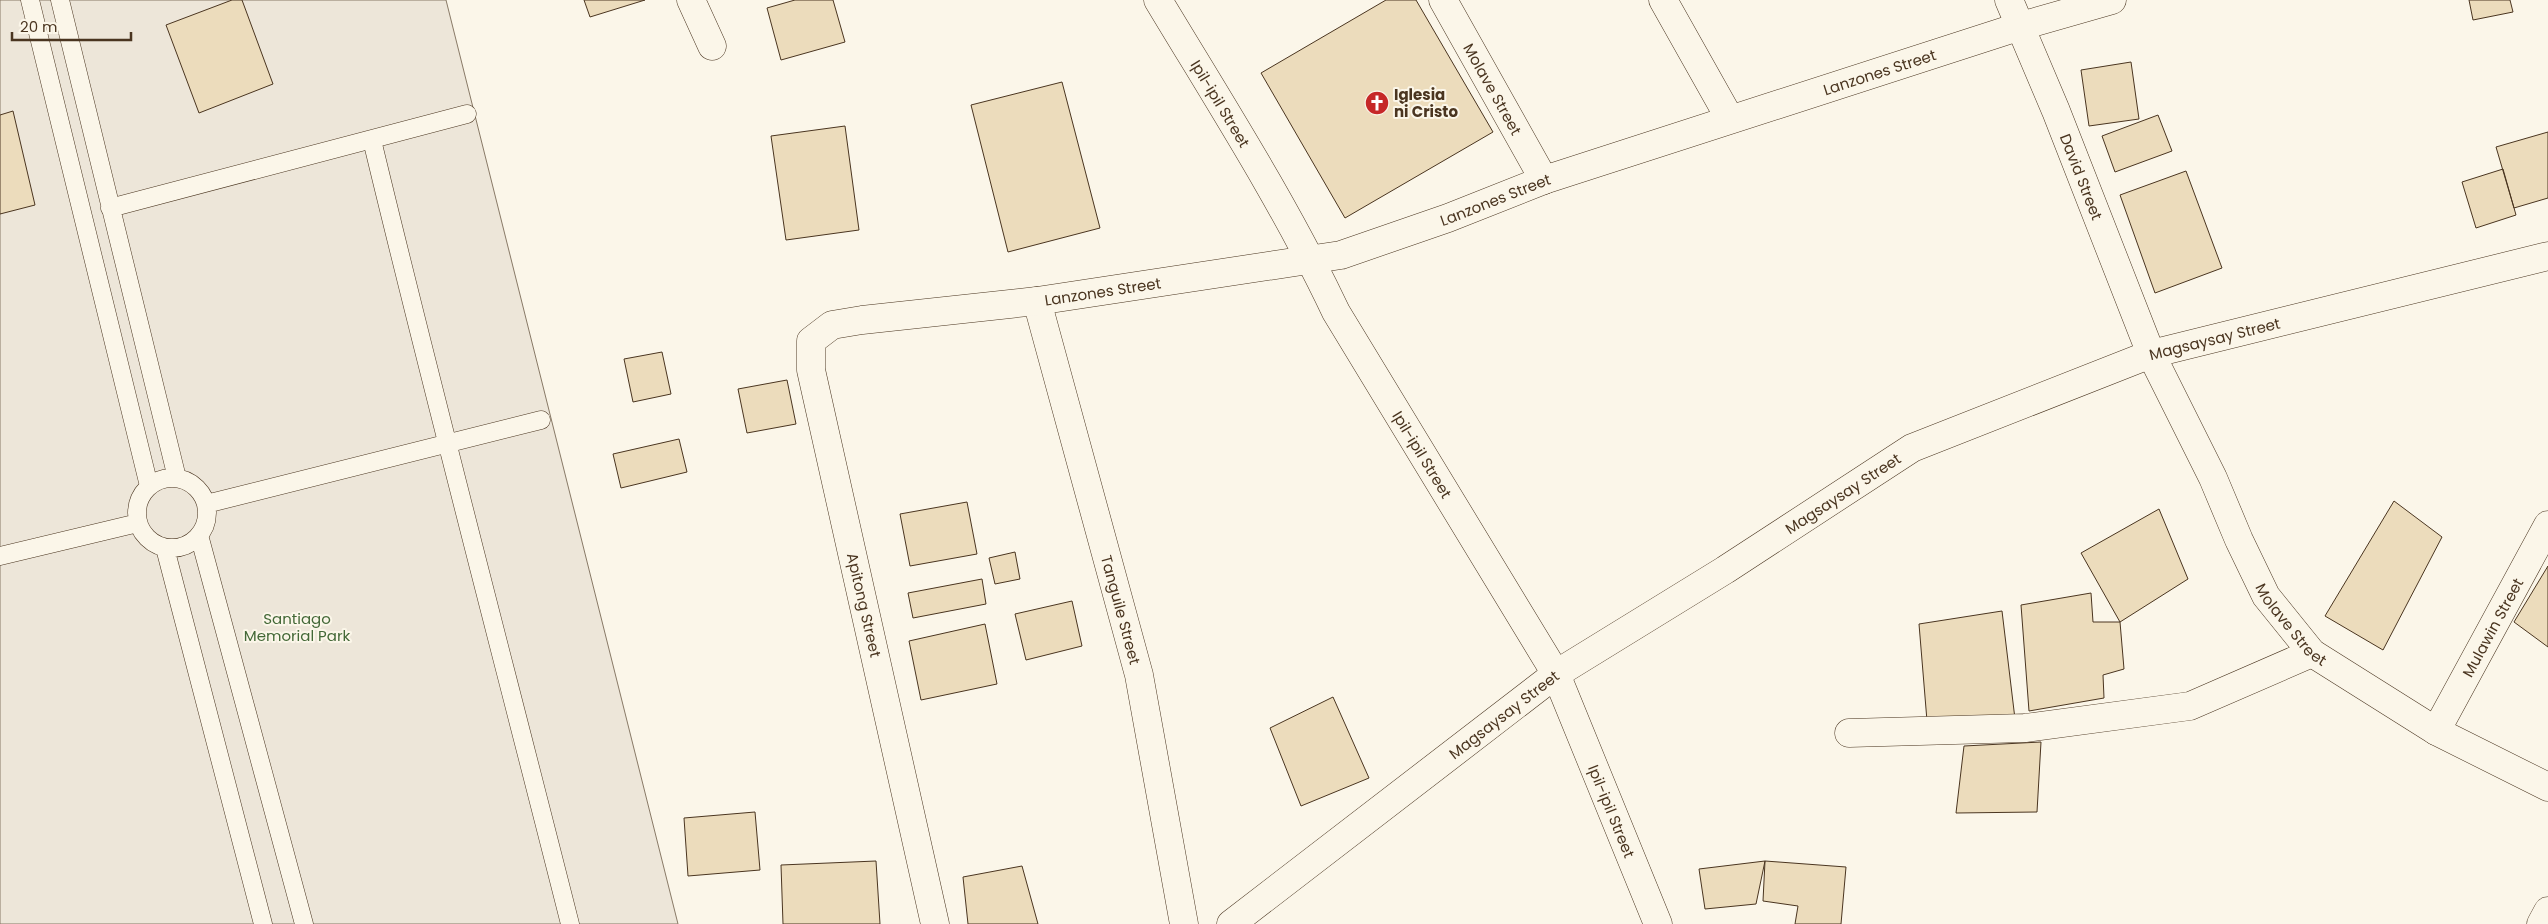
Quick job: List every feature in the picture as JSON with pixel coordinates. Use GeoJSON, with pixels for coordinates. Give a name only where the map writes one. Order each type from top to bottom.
{"type":"FeatureCollection","features":[{"type":"Feature","properties":{"kind":"street"},"geometry":{"type":"LineString","coordinates":[[691,0],[712,46]]}},
{"type":"Feature","properties":{"kind":"street","name":"Ipil-ipil Street"},"geometry":{"type":"LineString","coordinates":[[1158,0],[1268,183],[1312,261],[1336,312],[1556,674],[1658,924]]}},
{"type":"Feature","properties":{"kind":"street","name":"Molave Street"},"geometry":{"type":"LineString","coordinates":[[1443,0],[1544,180]]}},
{"type":"Feature","properties":{"kind":"street"},"geometry":{"type":"LineString","coordinates":[[1663,0],[1730,120]]}},
{"type":"Feature","properties":{"kind":"street","name":"David Street"},"geometry":{"type":"LineString","coordinates":[[2009,0],[2151,354]]}},
{"type":"Feature","properties":{"kind":"street","name":"Lanzones Street"},"geometry":{"type":"LineString","coordinates":[[862,320],[1037,301],[1312,261],[1341,255],[1448,218],[1544,180],[2021,26],[2112,0]]}},
{"type":"Feature","properties":{"kind":"street","name":"Magsaysay Street"},"geometry":{"type":"LineString","coordinates":[[1230,924],[1556,674],[1725,570],[1912,448],[2151,354],[2548,256]]}},
{"type":"Feature","properties":{"kind":"street","name":"Tanguile Street"},"geometry":{"type":"LineString","coordinates":[[1037,301],[1139,675],[1184,924]]}},
{"type":"Feature","properties":{"kind":"street","name":"Apitong Street"},"geometry":{"type":"LineString","coordinates":[[862,320],[832,325],[811,341],[812,370],[935,924]]}},
{"type":"Feature","properties":{"kind":"street","name":"Molave Street"},"geometry":{"type":"LineString","coordinates":[[2151,354],[2213,478],[2239,540],[2266,596],[2312,652],[2436,732],[2548,787]]}},
{"type":"Feature","properties":{"kind":"street","name":"Mulawin Street"},"geometry":{"type":"LineString","coordinates":[[2436,732],[2548,525]]}},
{"type":"Feature","properties":{"kind":"street"},"geometry":{"type":"LineString","coordinates":[[1849,733],[2025,728],[2190,706],[2312,652]]}},
{"type":"Feature","properties":{"kind":"street"},"geometry":{"type":"LineString","coordinates":[[2542,924],[2548,911]]}},
{"type":"Feature","properties":{"kind":"lane"},"geometry":{"type":"LineString","coordinates":[[30,0],[148,486]]}},
{"type":"Feature","properties":{"kind":"lane"},"geometry":{"type":"LineString","coordinates":[[60,0],[177,478]]}},
{"type":"Feature","properties":{"kind":"lane"},"geometry":{"type":"LineString","coordinates":[[110,208],[467,114]]}},
{"type":"Feature","properties":{"kind":"lane"},"geometry":{"type":"LineString","coordinates":[[372,140],[418,333],[449,445],[570,924]]}},
{"type":"Feature","properties":{"kind":"lane"},"geometry":{"type":"LineString","coordinates":[[206,504],[449,445],[541,420]]}},
{"type":"Feature","properties":{"kind":"lane"},"geometry":{"type":"LineString","coordinates":[[177,478],[193,485],[202,494],[206,504],[207,517],[199,535],[185,546],[165,548],[153,544],[144,535],[138,523],[137,506],[141,495],[148,486],[160,479],[177,478]]}},
{"type":"Feature","properties":{"kind":"lane"},"geometry":{"type":"LineString","coordinates":[[0,556],[138,523]]}},
{"type":"Feature","properties":{"kind":"lane"},"geometry":{"type":"LineString","coordinates":[[199,535],[304,924]]}},
{"type":"Feature","properties":{"kind":"lane"},"geometry":{"type":"LineString","coordinates":[[165,548],[263,924]]}},
{"type":"Feature","properties":{"kind":"green space","name":"Santiago Memorial Park"},"geometry":{"type":"Polygon","coordinates":[[[0,0],[446,0],[678,924],[0,924],[0,0]]]}},
{"type":"Feature","properties":{"kind":"building"},"geometry":{"type":"Polygon","coordinates":[[[232,0],[242,0],[273,84],[199,113],[166,25],[232,0]]]}},
{"type":"Feature","properties":{"kind":"building"},"geometry":{"type":"Polygon","coordinates":[[[584,0],[645,0],[590,17],[584,0]]]}},
{"type":"Feature","properties":{"kind":"building"},"geometry":{"type":"Polygon","coordinates":[[[795,0],[833,0],[845,42],[781,60],[767,8],[795,0]]]}},
{"type":"Feature","properties":{"kind":"building","name":"Iglesia ni Cristo"},"geometry":{"type":"Polygon","coordinates":[[[1386,0],[1416,0],[1493,132],[1345,218],[1261,73],[1386,0]]]}},
{"type":"Feature","properties":{"kind":"building"},"geometry":{"type":"Polygon","coordinates":[[[2469,0],[2510,0],[2513,12],[2473,20],[2469,0]]]}},
{"type":"Feature","properties":{"kind":"building"},"geometry":{"type":"Polygon","coordinates":[[[2131,62],[2139,119],[2089,126],[2081,70],[2131,62]]]}},
{"type":"Feature","properties":{"kind":"building"},"geometry":{"type":"Polygon","coordinates":[[[1062,82],[1100,228],[1008,252],[971,105],[1062,82]]]}},
{"type":"Feature","properties":{"kind":"building"},"geometry":{"type":"Polygon","coordinates":[[[13,111],[35,205],[0,214],[0,115],[13,111]]]}},
{"type":"Feature","properties":{"kind":"building"},"geometry":{"type":"Polygon","coordinates":[[[2158,115],[2172,151],[2115,172],[2102,136],[2158,115]]]}},
{"type":"Feature","properties":{"kind":"building"},"geometry":{"type":"Polygon","coordinates":[[[845,126],[859,230],[786,240],[771,136],[845,126]]]}},
{"type":"Feature","properties":{"kind":"building"},"geometry":{"type":"Polygon","coordinates":[[[2548,132],[2548,198],[2514,208],[2496,147],[2548,132]]]}},
{"type":"Feature","properties":{"kind":"building"},"geometry":{"type":"Polygon","coordinates":[[[2503,169],[2516,215],[2476,228],[2462,182],[2503,169]]]}},
{"type":"Feature","properties":{"kind":"building"},"geometry":{"type":"Polygon","coordinates":[[[2186,171],[2222,268],[2155,293],[2120,195],[2186,171]]]}},
{"type":"Feature","properties":{"kind":"building"},"geometry":{"type":"Polygon","coordinates":[[[662,352],[671,394],[633,402],[624,359],[662,352]]]}},
{"type":"Feature","properties":{"kind":"building"},"geometry":{"type":"Polygon","coordinates":[[[787,380],[796,424],[747,433],[738,389],[787,380]]]}},
{"type":"Feature","properties":{"kind":"building"},"geometry":{"type":"Polygon","coordinates":[[[679,439],[687,472],[621,488],[613,454],[679,439]]]}},
{"type":"Feature","properties":{"kind":"building"},"geometry":{"type":"Polygon","coordinates":[[[2394,501],[2442,537],[2383,650],[2325,616],[2394,501]]]}},
{"type":"Feature","properties":{"kind":"building"},"geometry":{"type":"Polygon","coordinates":[[[967,502],[977,554],[910,566],[900,514],[967,502]]]}},
{"type":"Feature","properties":{"kind":"building"},"geometry":{"type":"Polygon","coordinates":[[[2159,509],[2188,579],[2120,622],[2081,553],[2159,509]]]}},
{"type":"Feature","properties":{"kind":"building"},"geometry":{"type":"Polygon","coordinates":[[[1015,552],[1020,579],[995,584],[989,558],[1015,552]]]}},
{"type":"Feature","properties":{"kind":"building"},"geometry":{"type":"Polygon","coordinates":[[[2548,566],[2548,647],[2514,622],[2548,566]]]}},
{"type":"Feature","properties":{"kind":"building"},"geometry":{"type":"Polygon","coordinates":[[[982,579],[986,604],[913,618],[908,593],[982,579]]]}},
{"type":"Feature","properties":{"kind":"building"},"geometry":{"type":"Polygon","coordinates":[[[2091,593],[2093,622],[2120,622],[2124,669],[2103,675],[2104,698],[2029,711],[2021,605],[2091,593]]]}},
{"type":"Feature","properties":{"kind":"building"},"geometry":{"type":"Polygon","coordinates":[[[1072,601],[1082,646],[1026,660],[1015,614],[1072,601]]]}},
{"type":"Feature","properties":{"kind":"building"},"geometry":{"type":"Polygon","coordinates":[[[2002,611],[2015,719],[1927,721],[1919,624],[2002,611]]]}},
{"type":"Feature","properties":{"kind":"building"},"geometry":{"type":"Polygon","coordinates":[[[985,624],[997,684],[921,700],[909,641],[985,624]]]}},
{"type":"Feature","properties":{"kind":"building"},"geometry":{"type":"Polygon","coordinates":[[[1333,697],[1369,778],[1301,806],[1270,728],[1333,697]]]}},
{"type":"Feature","properties":{"kind":"building"},"geometry":{"type":"Polygon","coordinates":[[[2041,742],[2037,812],[1956,813],[1964,746],[2041,742]]]}},
{"type":"Feature","properties":{"kind":"building"},"geometry":{"type":"Polygon","coordinates":[[[755,812],[760,870],[688,876],[684,818],[755,812]]]}},
{"type":"Feature","properties":{"kind":"building"},"geometry":{"type":"Polygon","coordinates":[[[876,861],[880,924],[783,924],[781,865],[876,861]]]}},
{"type":"Feature","properties":{"kind":"building"},"geometry":{"type":"Polygon","coordinates":[[[1765,861],[1846,867],[1841,924],[1795,924],[1798,906],[1763,901],[1765,861]]]}},
{"type":"Feature","properties":{"kind":"building"},"geometry":{"type":"Polygon","coordinates":[[[1765,861],[1756,904],[1705,909],[1699,869],[1765,861]]]}},
{"type":"Feature","properties":{"kind":"building"},"geometry":{"type":"Polygon","coordinates":[[[1022,866],[1038,924],[968,924],[963,877],[1022,866]]]}},
{"type":"Feature","properties":{"kind":"place","name":"Iglesia ni Cristo"},"geometry":{"type":"Point","coordinates":[1377,103]}}]}
